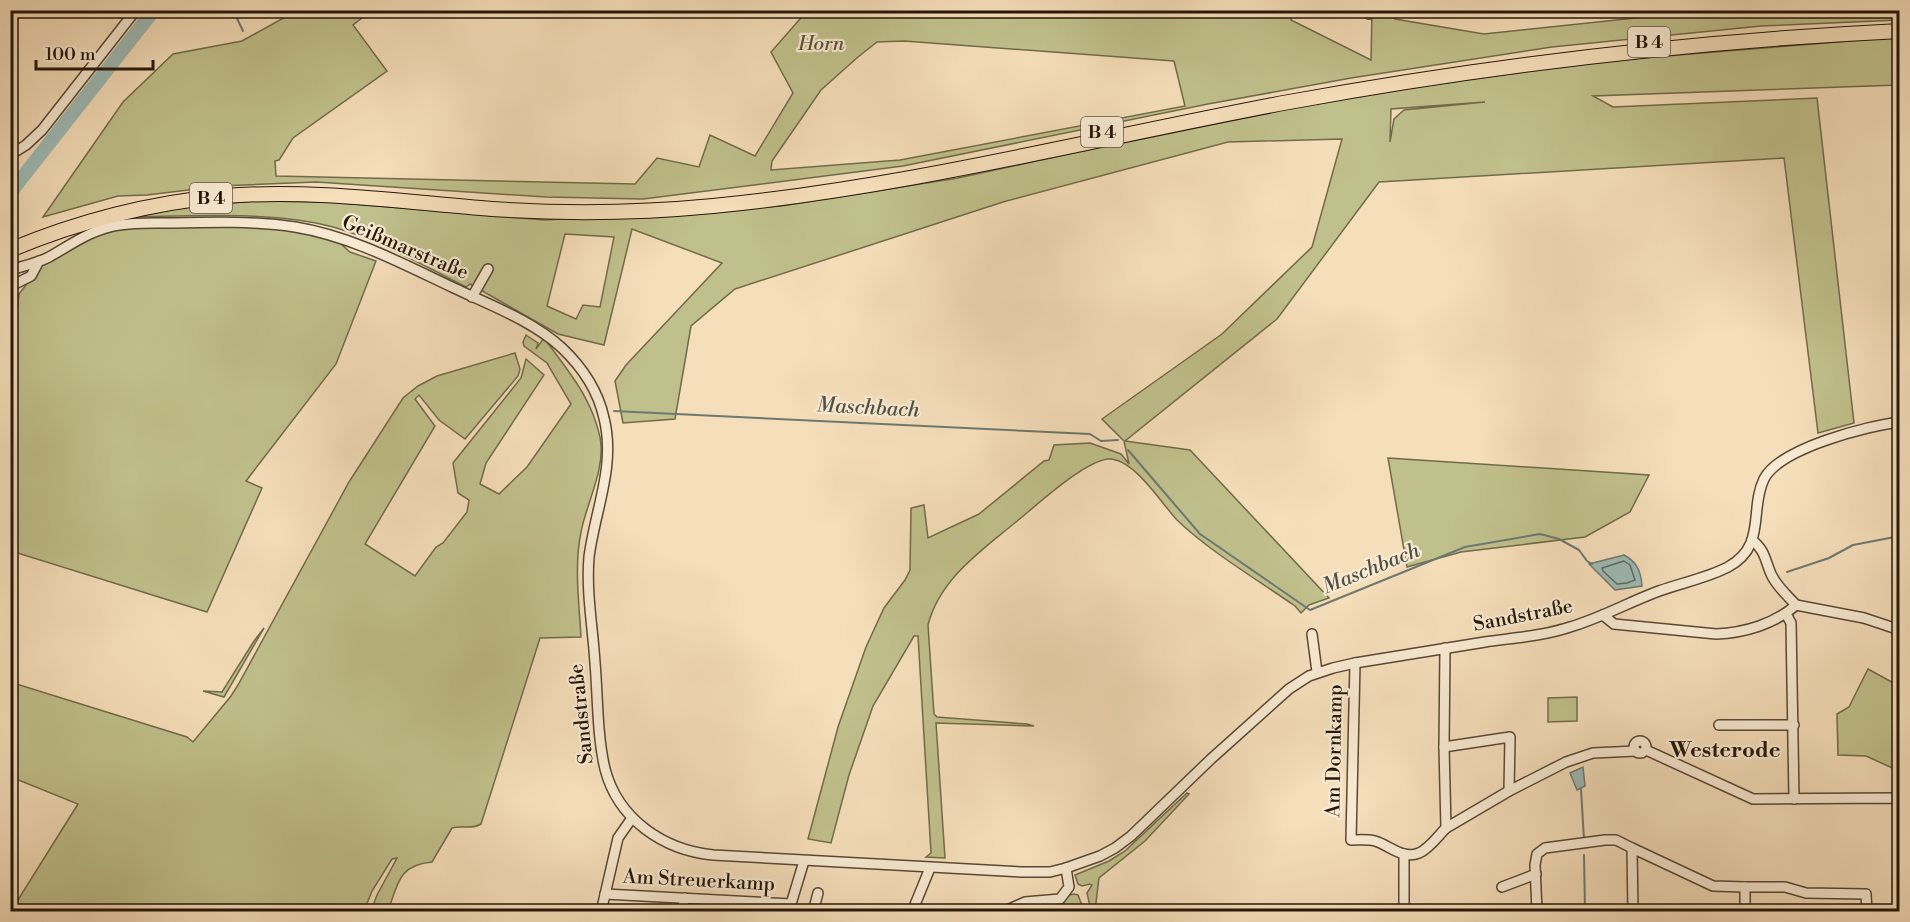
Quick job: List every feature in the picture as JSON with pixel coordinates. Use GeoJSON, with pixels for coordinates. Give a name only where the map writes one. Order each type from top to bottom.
{"type":"FeatureCollection","features":[{"type":"Feature","properties":{"kind":"highway","name":"B 4"},"geometry":{"type":"LineString","coordinates":[[10,243],[73,223],[148,206],[229,196],[309,195],[545,207],[665,210],[832,191],[951,170],[1353,87],[1535,56],[1681,39],[1899,23]]}},
{"type":"Feature","properties":{"kind":"highway","name":"B 4"},"geometry":{"type":"LineString","coordinates":[[1400,79],[1661,49],[1899,31]]}},
{"type":"Feature","properties":{"kind":"highway","name":"B 4"},"geometry":{"type":"LineString","coordinates":[[10,250],[73,223]]}},
{"type":"Feature","properties":{"kind":"street"},"geometry":{"type":"LineString","coordinates":[[10,155],[26,145],[42,130],[136,10]]}},
{"type":"Feature","properties":{"kind":"street","name":"Geißmarstraße"},"geometry":{"type":"LineString","coordinates":[[10,270],[39,261],[86,235],[119,225],[207,222],[296,227],[331,235],[381,254],[528,324],[561,347],[583,370],[598,398],[605,418],[608,466],[589,562]]}},
{"type":"Feature","properties":{"kind":"street"},"geometry":{"type":"LineString","coordinates":[[10,289],[13,285],[32,276],[39,261]]}},
{"type":"Feature","properties":{"kind":"street","name":"Geißmarstraße"},"geometry":{"type":"LineString","coordinates":[[472,297],[488,269]]}},
{"type":"Feature","properties":{"kind":"street"},"geometry":{"type":"LineString","coordinates":[[1899,422],[1870,426],[1850,432],[1790,455],[1775,465],[1765,478],[1758,500],[1758,517],[1752,540],[1762,548],[1772,575],[1781,590],[1796,605],[1864,618],[1899,630]]}},
{"type":"Feature","properties":{"kind":"street","name":"Sandstraße"},"geometry":{"type":"LineString","coordinates":[[589,562],[603,756],[612,788],[632,818],[658,838],[688,851],[713,855],[930,868],[1050,872],[1100,856],[1131,836],[1260,714],[1289,689],[1317,672],[1355,663],[1569,628],[1658,591],[1728,567],[1741,557],[1752,540]]}},
{"type":"Feature","properties":{"kind":"street"},"geometry":{"type":"LineString","coordinates":[[1603,615],[1614,624],[1716,634],[1745,630],[1786,614],[1796,605]]}},
{"type":"Feature","properties":{"kind":"street"},"geometry":{"type":"LineString","coordinates":[[1786,614],[1791,623],[1794,799]]}},
{"type":"Feature","properties":{"kind":"street"},"geometry":{"type":"LineString","coordinates":[[1312,634],[1317,672]]}},
{"type":"Feature","properties":{"kind":"street"},"geometry":{"type":"LineString","coordinates":[[1445,648],[1446,828]]}},
{"type":"Feature","properties":{"kind":"street","name":"Am Dornkamp"},"geometry":{"type":"LineString","coordinates":[[1355,663],[1351,840],[1372,840],[1404,854]]}},
{"type":"Feature","properties":{"kind":"street"},"geometry":{"type":"LineString","coordinates":[[1719,725],[1794,725]]}},
{"type":"Feature","properties":{"kind":"street"},"geometry":{"type":"LineString","coordinates":[[1444,747],[1510,737],[1509,791]]}},
{"type":"Feature","properties":{"kind":"street"},"geometry":{"type":"LineString","coordinates":[[1404,912],[1404,854],[1419,853],[1446,828],[1509,791],[1566,762],[1593,753],[1641,751],[1746,797],[1759,800],[1894,798],[1899,800]]}},
{"type":"Feature","properties":{"kind":"street","name":"Am Streuerkamp"},"geometry":{"type":"LineString","coordinates":[[601,912],[618,838],[632,818]]}},
{"type":"Feature","properties":{"kind":"street"},"geometry":{"type":"LineString","coordinates":[[1537,912],[1537,854],[1545,848],[1616,840],[1713,886],[1785,887],[1806,893],[1866,894],[1866,912]]}},
{"type":"Feature","properties":{"kind":"street"},"geometry":{"type":"LineString","coordinates":[[1632,848],[1633,912]]}},
{"type":"Feature","properties":{"kind":"street"},"geometry":{"type":"LineString","coordinates":[[791,908],[804,861]]}},
{"type":"Feature","properties":{"kind":"street"},"geometry":{"type":"LineString","coordinates":[[912,912],[930,868]]}},
{"type":"Feature","properties":{"kind":"street"},"geometry":{"type":"LineString","coordinates":[[1004,912],[1025,902],[1060,899],[1069,887],[1066,868]]}},
{"type":"Feature","properties":{"kind":"street"},"geometry":{"type":"LineString","coordinates":[[1502,887],[1536,873]]}},
{"type":"Feature","properties":{"kind":"street"},"geometry":{"type":"LineString","coordinates":[[1745,887],[1745,912]]}},
{"type":"Feature","properties":{"kind":"street"},"geometry":{"type":"LineString","coordinates":[[813,912],[818,893]]}},
{"type":"Feature","properties":{"kind":"street","name":"Am Streuerkamp"},"geometry":{"type":"LineString","coordinates":[[605,894],[685,898],[750,907],[791,908]]}},
{"type":"Feature","properties":{"kind":"street"},"geometry":{"type":"LineString","coordinates":[[681,912],[685,898]]}},
{"type":"Feature","properties":{"kind":"green space","name":"Horn"},"geometry":{"type":"Polygon","coordinates":[[[296,11],[371,11],[353,25],[387,71],[293,138],[279,160],[275,161],[276,176],[635,184],[657,158],[699,167],[710,135],[755,156],[793,93],[771,52],[807,11],[1292,11],[1291,20],[1371,60],[1372,11],[1393,11],[1395,19],[1484,34],[1702,11],[1899,11],[1899,20],[1761,26],[1552,47],[1351,78],[1208,104],[903,166],[643,199],[546,197],[316,182],[221,186],[147,195],[118,196],[43,217],[123,102],[173,54],[242,41],[296,11]],[[904,41],[877,42],[821,90],[772,161],[771,170],[900,160],[1185,106],[1174,61],[904,41]]]}},
{"type":"Feature","properties":{"kind":"green space"},"geometry":{"type":"Polygon","coordinates":[[[1899,37],[1899,85],[1593,96],[1613,107],[1817,98],[1854,423],[1818,433],[1784,158],[1379,182],[1277,319],[1125,441],[1190,450],[1329,598],[1309,605],[1301,613],[1295,606],[1190,532],[1177,520],[1146,482],[1127,465],[1108,459],[1085,468],[1045,498],[961,569],[950,581],[933,609],[928,625],[934,714],[937,717],[1034,726],[936,723],[945,858],[926,857],[931,853],[918,636],[914,636],[873,706],[849,775],[831,843],[808,839],[838,727],[866,647],[884,608],[910,570],[911,508],[924,505],[928,538],[979,514],[1044,461],[1049,460],[1054,445],[1090,443],[1121,454],[1129,464],[1124,441],[1102,419],[1222,334],[1312,247],[1342,139],[1228,142],[1003,202],[735,289],[691,326],[675,419],[623,423],[615,381],[626,365],[722,263],[632,229],[604,345],[558,334],[470,284],[466,287],[384,246],[333,227],[310,222],[260,217],[133,217],[185,207],[254,201],[329,202],[545,220],[781,206],[958,178],[1225,120],[1354,96],[1592,62],[1899,37]],[[1485,102],[1391,109],[1390,142],[1394,119],[1404,110],[1485,102]],[[565,234],[547,306],[576,319],[583,305],[600,307],[614,237],[565,234]]]}},
{"type":"Feature","properties":{"kind":"green space"},"geometry":{"type":"Polygon","coordinates":[[[207,221],[331,235],[350,252],[376,261],[336,364],[246,481],[262,488],[207,612],[11,551],[10,374],[19,294],[46,259],[102,229],[207,221]]]}},
{"type":"Feature","properties":{"kind":"green space"},"geometry":{"type":"Polygon","coordinates":[[[526,335],[538,343],[536,349],[544,338],[585,396],[600,437],[600,461],[579,545],[578,584],[581,637],[540,638],[481,824],[474,827],[452,828],[432,862],[412,867],[401,878],[388,911],[371,911],[397,858],[392,859],[372,891],[364,911],[11,911],[78,804],[11,777],[10,682],[187,737],[193,742],[238,685],[349,482],[403,398],[418,386],[437,376],[515,353],[520,369],[518,376],[465,439],[439,420],[419,395],[415,399],[435,426],[365,544],[415,576],[436,547],[443,543],[467,512],[469,500],[458,493],[453,463],[521,378],[526,359],[544,375],[486,463],[480,484],[499,494],[527,467],[571,404],[547,363],[524,346],[526,335]]]}},
{"type":"Feature","properties":{"kind":"green space"},"geometry":{"type":"Polygon","coordinates":[[[1388,458],[1649,475],[1630,512],[1585,537],[1461,552],[1407,567],[1388,458]]]}},
{"type":"Feature","properties":{"kind":"green space"},"geometry":{"type":"Polygon","coordinates":[[[264,628],[224,697],[203,691],[222,692],[264,628]]]}},
{"type":"Feature","properties":{"kind":"green space"},"geometry":{"type":"Polygon","coordinates":[[[1868,669],[1899,686],[1899,771],[1866,756],[1838,755],[1837,714],[1849,707],[1868,669]]]}},
{"type":"Feature","properties":{"kind":"green space"},"geometry":{"type":"Polygon","coordinates":[[[1577,697],[1577,721],[1548,722],[1548,698],[1577,697]]]}},
{"type":"Feature","properties":{"kind":"green space"},"geometry":{"type":"Polygon","coordinates":[[[1187,793],[1189,794],[1145,841],[1099,878],[1095,911],[1091,911],[1087,893],[1092,885],[1078,884],[1075,875],[1109,861],[1125,851],[1187,793]]]}},
{"type":"Feature","properties":{"kind":"green space"},"geometry":{"type":"Polygon","coordinates":[[[1074,894],[1078,895],[1084,911],[1058,912],[1058,905],[1074,894]]]}},
{"type":"Feature","properties":{"kind":"water"},"geometry":{"type":"Polygon","coordinates":[[[1624,555],[1638,568],[1642,586],[1615,590],[1589,564],[1624,555]]]}},
{"type":"Feature","properties":{"kind":"water"},"geometry":{"type":"Polygon","coordinates":[[[1583,767],[1585,786],[1577,790],[1570,773],[1583,767]]]}},
{"type":"Feature","properties":{"kind":"waterway"},"geometry":{"type":"LineString","coordinates":[[10,193],[154,10]]}},
{"type":"Feature","properties":{"kind":"waterway"},"geometry":{"type":"LineString","coordinates":[[233,10],[243,31]]}},
{"type":"Feature","properties":{"kind":"waterway","name":"Maschbach"},"geometry":{"type":"LineString","coordinates":[[614,411],[1090,434],[1101,441],[1118,440]]}},
{"type":"Feature","properties":{"kind":"waterway","name":"Maschbach"},"geometry":{"type":"LineString","coordinates":[[1128,450],[1200,534],[1310,610],[1465,547],[1540,534],[1559,539],[1579,550],[1592,564]]}},
{"type":"Feature","properties":{"kind":"waterway","name":"Maschbach"},"geometry":{"type":"LineString","coordinates":[[1787,572],[1829,558],[1853,545],[1900,536]]}},
{"type":"Feature","properties":{"kind":"waterway"},"geometry":{"type":"LineString","coordinates":[[1581,789],[1584,840]]}},
{"type":"Feature","properties":{"kind":"waterway"},"geometry":{"type":"LineString","coordinates":[[1584,855],[1585,912]]}},
{"type":"Feature","properties":{"kind":"district","name":"Westerode"},"geometry":{"type":"Point","coordinates":[1725,750]}}]}
